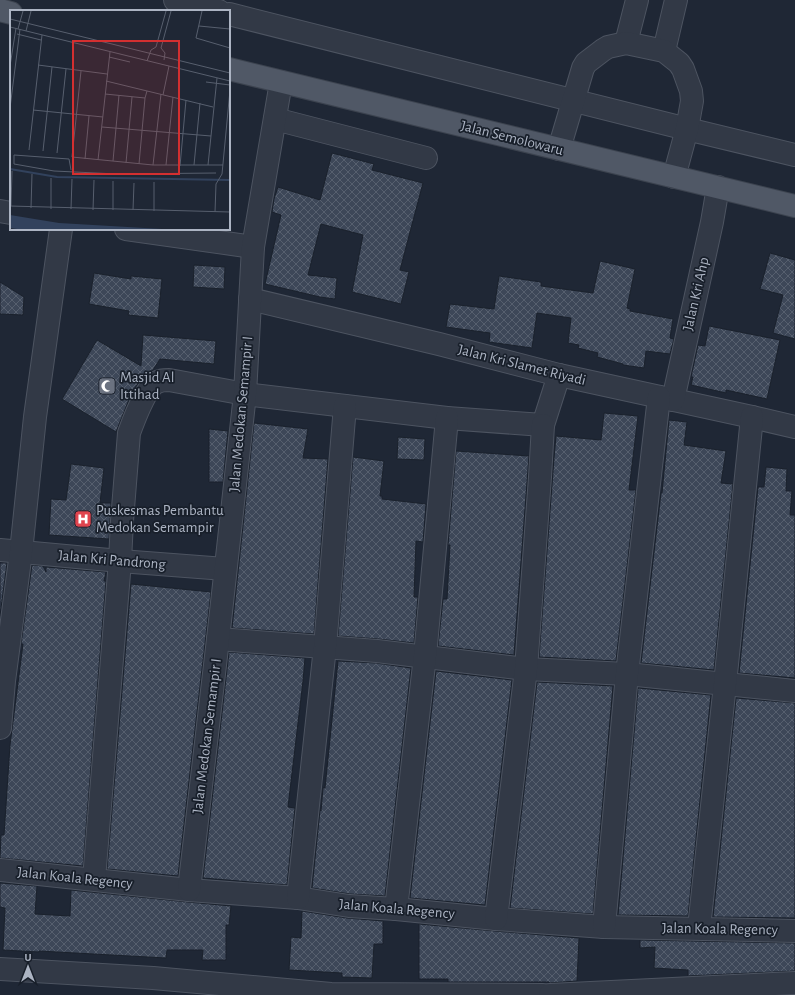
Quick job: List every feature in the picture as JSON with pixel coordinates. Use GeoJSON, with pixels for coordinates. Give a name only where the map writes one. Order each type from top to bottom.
{"type":"FeatureCollection","features":[{"type":"Feature","properties":{"kind":"main road"},"geometry":{"type":"LineString","coordinates":[[0,10],[10,13]]}},
{"type":"Feature","properties":{"kind":"main road","name":"Jalan Semolowaru"},"geometry":{"type":"LineString","coordinates":[[230,69],[282,82],[561,142],[676,172],[718,187],[795,206]]}},
{"type":"Feature","properties":{"kind":"street"},"geometry":{"type":"LineString","coordinates":[[175,0],[215,10]]}},
{"type":"Feature","properties":{"kind":"street"},"geometry":{"type":"LineString","coordinates":[[626,43],[637,0]]}},
{"type":"Feature","properties":{"kind":"street"},"geometry":{"type":"LineString","coordinates":[[664,51],[676,0]]}},
{"type":"Feature","properties":{"kind":"street"},"geometry":{"type":"LineString","coordinates":[[230,14],[572,104],[687,132],[795,155]]}},
{"type":"Feature","properties":{"kind":"street"},"geometry":{"type":"LineString","coordinates":[[561,142],[583,68],[586,63],[608,47],[626,43],[664,51],[679,63],[683,69],[691,91],[692,101],[687,132],[676,172]]}},
{"type":"Feature","properties":{"kind":"street","name":"Jalan Medokan Semampir I"},"geometry":{"type":"LineString","coordinates":[[189,890],[245,394],[253,247],[282,82]]}},
{"type":"Feature","properties":{"kind":"street"},"geometry":{"type":"LineString","coordinates":[[275,120],[426,158]]}},
{"type":"Feature","properties":{"kind":"street","name":"Jalan Kri Ahp"},"geometry":{"type":"LineString","coordinates":[[604,927],[627,674],[666,398],[712,222],[718,187]]}},
{"type":"Feature","properties":{"kind":"street"},"geometry":{"type":"LineString","coordinates":[[0,212],[10,213]]}},
{"type":"Feature","properties":{"kind":"street"},"geometry":{"type":"LineString","coordinates":[[0,728],[11,551],[35,417],[61,230]]}},
{"type":"Feature","properties":{"kind":"street"},"geometry":{"type":"LineString","coordinates":[[133,230],[253,247]]}},
{"type":"Feature","properties":{"kind":"street","name":"Jalan Kri Slamet Riyadi"},"geometry":{"type":"LineString","coordinates":[[250,299],[439,344],[559,375],[795,427]]}},
{"type":"Feature","properties":{"kind":"street"},"geometry":{"type":"LineString","coordinates":[[496,919],[526,669],[543,425],[559,375]]}},
{"type":"Feature","properties":{"kind":"street"},"geometry":{"type":"LineString","coordinates":[[94,879],[129,433],[149,389],[153,384],[161,380],[169,380],[245,394],[447,418],[543,425]]}},
{"type":"Feature","properties":{"kind":"street"},"geometry":{"type":"LineString","coordinates":[[298,898],[325,647],[345,406]]}},
{"type":"Feature","properties":{"kind":"street"},"geometry":{"type":"LineString","coordinates":[[699,928],[752,417]]}},
{"type":"Feature","properties":{"kind":"street"},"geometry":{"type":"LineString","coordinates":[[396,909],[425,656],[447,418]]}},
{"type":"Feature","properties":{"kind":"street","name":"Jalan Kri Pandrong"},"geometry":{"type":"LineString","coordinates":[[11,551],[120,562],[225,570]]}},
{"type":"Feature","properties":{"kind":"street"},"geometry":{"type":"LineString","coordinates":[[218,639],[425,656],[526,669],[627,674],[795,692]]}},
{"type":"Feature","properties":{"kind":"street","name":"Jalan Koala Regency"},"geometry":{"type":"LineString","coordinates":[[0,870],[189,890],[298,898],[349,906],[496,919],[604,927],[795,931]]}},
{"type":"Feature","properties":{"kind":"street"},"geometry":{"type":"LineString","coordinates":[[0,969],[153,978],[331,994],[544,995]]}},
{"type":"Feature","properties":{"kind":"street"},"geometry":{"type":"LineString","coordinates":[[550,995],[795,983]]}},
{"type":"Feature","properties":{"kind":"building"},"geometry":{"type":"Polygon","coordinates":[[[332,153],[374,164],[372,170],[423,183],[400,270],[409,272],[401,304],[352,292],[363,235],[321,224],[308,275],[337,278],[335,299],[265,284],[281,215],[272,212],[278,187],[320,200],[332,153]]]}},
{"type":"Feature","properties":{"kind":"building"},"geometry":{"type":"Polygon","coordinates":[[[770,253],[795,260],[795,339],[773,333],[783,295],[760,289],[770,253]]]}},
{"type":"Feature","properties":{"kind":"building"},"geometry":{"type":"Polygon","coordinates":[[[600,261],[635,269],[627,308],[630,309],[630,311],[673,319],[670,338],[674,339],[670,354],[646,351],[644,368],[623,365],[597,357],[598,353],[578,348],[579,345],[568,343],[571,318],[537,313],[532,348],[489,342],[490,333],[446,327],[450,304],[494,309],[499,276],[541,282],[541,286],[593,293],[600,261]]]}},
{"type":"Feature","properties":{"kind":"building"},"geometry":{"type":"Polygon","coordinates":[[[194,265],[225,267],[224,289],[193,287],[194,265]]]}},
{"type":"Feature","properties":{"kind":"building"},"geometry":{"type":"Polygon","coordinates":[[[94,273],[131,279],[131,276],[162,279],[158,318],[128,315],[129,311],[89,304],[94,273]]]}},
{"type":"Feature","properties":{"kind":"building"},"geometry":{"type":"Polygon","coordinates":[[[0,282],[24,297],[23,315],[0,314],[0,282]]]}},
{"type":"Feature","properties":{"kind":"building"},"geometry":{"type":"Polygon","coordinates":[[[709,326],[780,340],[767,399],[726,390],[726,393],[691,385],[693,377],[691,377],[698,345],[705,346],[709,326]]]}},
{"type":"Feature","properties":{"kind":"building","name":"Masjid Al Ittihad"},"geometry":{"type":"Polygon","coordinates":[[[143,335],[216,341],[214,364],[160,359],[153,370],[145,375],[136,386],[116,432],[62,399],[97,340],[141,366],[143,335]]]}},
{"type":"Feature","properties":{"kind":"building"},"geometry":{"type":"Polygon","coordinates":[[[604,413],[638,416],[629,490],[636,490],[616,661],[539,657],[556,436],[601,440],[604,413]]]}},
{"type":"Feature","properties":{"kind":"building"},"geometry":{"type":"Polygon","coordinates":[[[669,420],[687,422],[684,445],[726,451],[721,483],[733,484],[714,670],[641,663],[662,493],[669,420]]]}},
{"type":"Feature","properties":{"kind":"building"},"geometry":{"type":"Polygon","coordinates":[[[254,423],[308,429],[303,458],[328,459],[314,634],[232,628],[254,423]]]}},
{"type":"Feature","properties":{"kind":"building"},"geometry":{"type":"Polygon","coordinates":[[[209,429],[228,431],[223,482],[209,482],[209,429]]]}},
{"type":"Feature","properties":{"kind":"building"},"geometry":{"type":"Polygon","coordinates":[[[398,437],[425,439],[424,460],[397,459],[398,437]]]}},
{"type":"Feature","properties":{"kind":"building"},"geometry":{"type":"Polygon","coordinates":[[[456,451],[529,456],[514,655],[438,646],[443,599],[447,599],[450,545],[448,545],[456,451]]]}},
{"type":"Feature","properties":{"kind":"building"},"geometry":{"type":"Polygon","coordinates":[[[353,457],[384,461],[380,496],[382,496],[382,499],[426,504],[423,542],[416,541],[414,597],[418,597],[414,643],[338,636],[353,457]]]}},
{"type":"Feature","properties":{"kind":"building","name":"Puskesmas Pembantu Medokan Semampir"},"geometry":{"type":"Polygon","coordinates":[[[71,464],[104,468],[100,503],[111,503],[109,539],[49,535],[51,499],[66,500],[71,464]]]}},
{"type":"Feature","properties":{"kind":"building"},"geometry":{"type":"Polygon","coordinates":[[[766,467],[787,469],[786,491],[792,491],[790,515],[795,515],[795,678],[739,673],[758,487],[764,487],[766,467]]]}},
{"type":"Feature","properties":{"kind":"building"},"geometry":{"type":"Polygon","coordinates":[[[0,563],[7,563],[0,616],[0,563]]]}},
{"type":"Feature","properties":{"kind":"building"},"geometry":{"type":"Polygon","coordinates":[[[32,565],[43,566],[46,572],[46,567],[106,572],[104,581],[106,581],[83,866],[0,858],[1,835],[4,835],[10,745],[23,644],[21,644],[32,565]]]}},
{"type":"Feature","properties":{"kind":"building"},"geometry":{"type":"Polygon","coordinates":[[[131,584],[211,592],[178,876],[107,869],[131,584]]]}},
{"type":"Feature","properties":{"kind":"building"},"geometry":{"type":"Polygon","coordinates":[[[229,652],[305,658],[288,807],[295,808],[287,885],[203,878],[229,652]]]}},
{"type":"Feature","properties":{"kind":"building"},"geometry":{"type":"Polygon","coordinates":[[[338,661],[376,663],[411,668],[385,896],[350,894],[312,888],[320,810],[321,811],[323,788],[325,788],[338,661]]]}},
{"type":"Feature","properties":{"kind":"building"},"geometry":{"type":"Polygon","coordinates":[[[436,671],[512,680],[485,905],[410,898],[436,671]]]}},
{"type":"Feature","properties":{"kind":"building"},"geometry":{"type":"Polygon","coordinates":[[[537,682],[613,686],[593,914],[510,908],[537,682]]]}},
{"type":"Feature","properties":{"kind":"building"},"geometry":{"type":"Polygon","coordinates":[[[638,688],[711,695],[688,916],[618,915],[638,688]]]}},
{"type":"Feature","properties":{"kind":"building"},"geometry":{"type":"Polygon","coordinates":[[[736,698],[795,703],[795,918],[713,917],[736,698]]]}},
{"type":"Feature","properties":{"kind":"building"},"geometry":{"type":"Polygon","coordinates":[[[0,883],[37,886],[35,914],[70,916],[71,890],[231,906],[229,925],[226,925],[226,960],[202,960],[203,950],[167,950],[166,958],[3,950],[5,908],[0,907],[0,883]]]}},
{"type":"Feature","properties":{"kind":"building"},"geometry":{"type":"Polygon","coordinates":[[[302,911],[347,918],[383,921],[383,944],[374,944],[372,978],[342,977],[342,973],[289,970],[291,937],[301,938],[302,911]]]}},
{"type":"Feature","properties":{"kind":"building"},"geometry":{"type":"Polygon","coordinates":[[[419,924],[579,938],[577,981],[549,983],[448,982],[448,979],[419,979],[419,924]]]}},
{"type":"Feature","properties":{"kind":"building"},"geometry":{"type":"Polygon","coordinates":[[[640,940],[795,943],[795,971],[688,976],[688,970],[654,968],[655,947],[640,948],[640,940]]]}},
{"type":"Feature","properties":{"kind":"place","name":"Masjid Al Ittihad"},"geometry":{"type":"Point","coordinates":[107,386]}},
{"type":"Feature","properties":{"kind":"place","name":"Puskesmas Pembantu Medokan Semampir"},"geometry":{"type":"Point","coordinates":[83,519]}}]}
